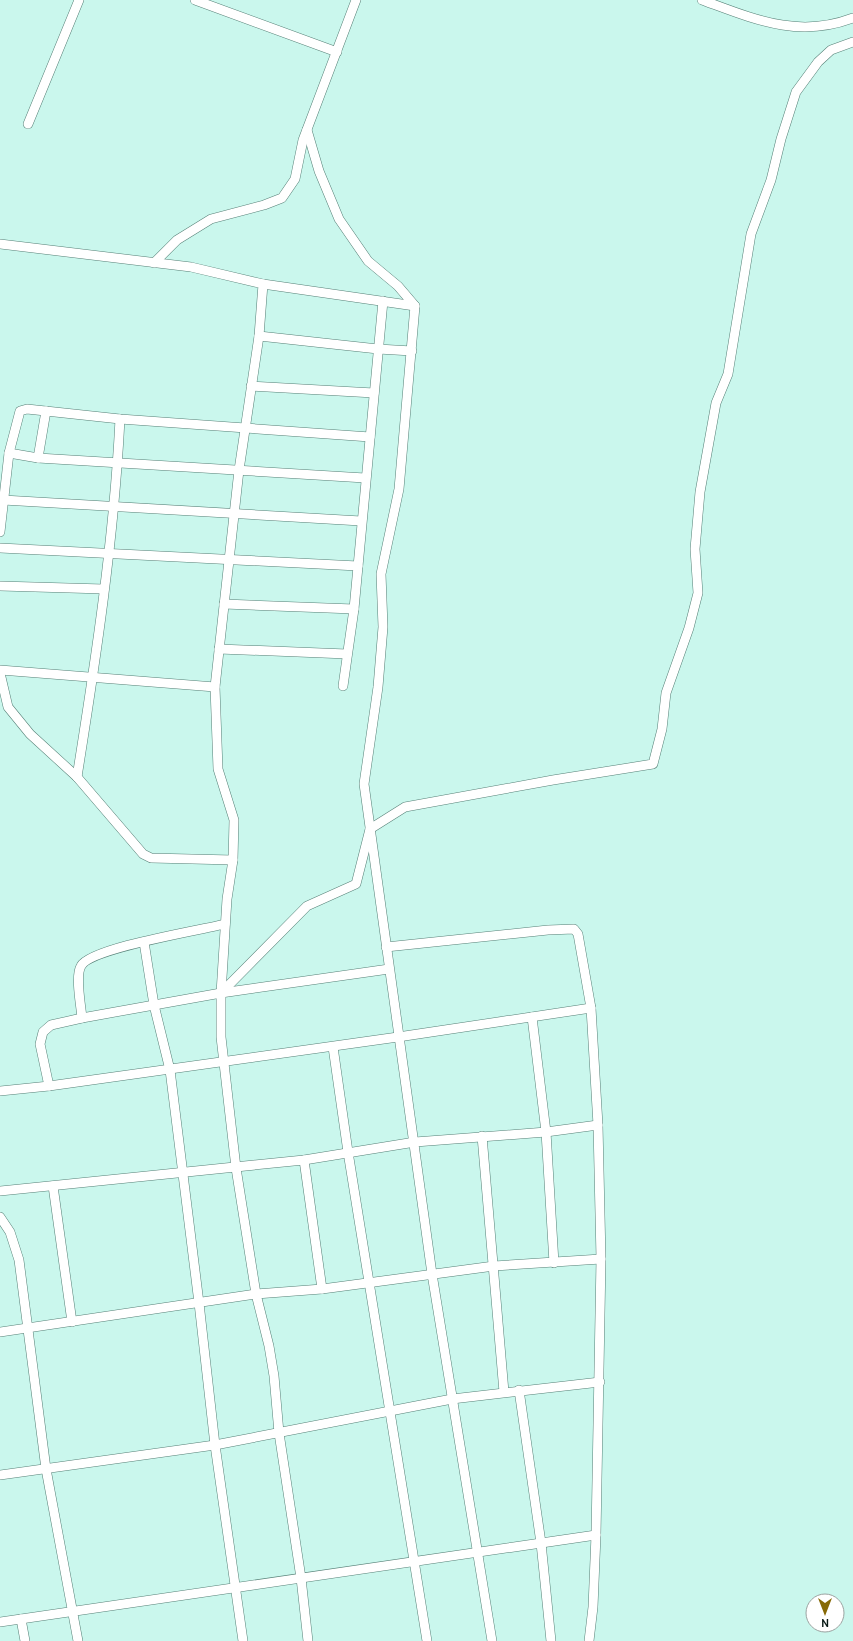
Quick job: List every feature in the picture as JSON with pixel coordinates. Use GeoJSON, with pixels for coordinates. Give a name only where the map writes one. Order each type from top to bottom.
{"type":"FeatureCollection","features":[{"type":"Feature","properties":{"kind":"street"},"geometry":{"type":"LineString","coordinates":[[28,124],[79,0]]}},
{"type":"Feature","properties":{"kind":"street"},"geometry":{"type":"LineString","coordinates":[[195,0],[337,52]]}},
{"type":"Feature","properties":{"kind":"street"},"geometry":{"type":"LineString","coordinates":[[154,263],[177,240],[211,220],[282,198],[295,179],[307,130],[356,0]]}},
{"type":"Feature","properties":{"kind":"street"},"geometry":{"type":"LineString","coordinates":[[702,0],[752,19],[784,27],[805,28],[836,25],[853,18]]}},
{"type":"Feature","properties":{"kind":"street"},"geometry":{"type":"LineString","coordinates":[[221,993],[307,906],[356,884],[370,829],[398,811],[412,805],[653,764],[662,729],[666,693],[690,628],[698,593],[695,549],[700,492],[716,403],[728,374],[751,234],[771,180],[781,139],[796,92],[818,62],[832,50],[853,42]]}},
{"type":"Feature","properties":{"kind":"street"},"geometry":{"type":"LineString","coordinates":[[307,130],[319,171],[339,219],[368,261],[398,286],[415,306],[399,489],[381,574],[383,634],[378,687],[364,784],[398,1038],[415,1142],[432,1274],[479,1552],[492,1641]]}},
{"type":"Feature","properties":{"kind":"street"},"geometry":{"type":"LineString","coordinates":[[0,244],[191,267],[263,284],[383,300],[415,306]]}},
{"type":"Feature","properties":{"kind":"street"},"geometry":{"type":"LineString","coordinates":[[263,284],[259,336],[233,514],[216,687],[218,769],[234,820],[221,993],[224,1062],[236,1168],[256,1294],[272,1361],[279,1433],[301,1578],[308,1641]]}},
{"type":"Feature","properties":{"kind":"street"},"geometry":{"type":"LineString","coordinates":[[343,686],[354,608],[365,478],[383,300]]}},
{"type":"Feature","properties":{"kind":"street"},"geometry":{"type":"LineString","coordinates":[[259,336],[378,349],[412,351]]}},
{"type":"Feature","properties":{"kind":"street"},"geometry":{"type":"LineString","coordinates":[[251,386],[374,393]]}},
{"type":"Feature","properties":{"kind":"street"},"geometry":{"type":"LineString","coordinates":[[0,532],[9,453],[20,411],[46,411],[120,419],[370,437]]}},
{"type":"Feature","properties":{"kind":"street"},"geometry":{"type":"LineString","coordinates":[[38,458],[46,411]]}},
{"type":"Feature","properties":{"kind":"street"},"geometry":{"type":"LineString","coordinates":[[77,777],[93,677],[104,589],[118,463],[120,419]]}},
{"type":"Feature","properties":{"kind":"street"},"geometry":{"type":"LineString","coordinates":[[9,453],[38,458],[365,478]]}},
{"type":"Feature","properties":{"kind":"street"},"geometry":{"type":"LineString","coordinates":[[3,500],[361,521]]}},
{"type":"Feature","properties":{"kind":"street"},"geometry":{"type":"LineString","coordinates":[[0,548],[228,558],[358,566]]}},
{"type":"Feature","properties":{"kind":"street"},"geometry":{"type":"LineString","coordinates":[[0,586],[104,589]]}},
{"type":"Feature","properties":{"kind":"street"},"geometry":{"type":"LineString","coordinates":[[224,604],[354,608]]}},
{"type":"Feature","properties":{"kind":"street"},"geometry":{"type":"LineString","coordinates":[[219,650],[347,654]]}},
{"type":"Feature","properties":{"kind":"street"},"geometry":{"type":"LineString","coordinates":[[216,687],[93,677],[0,672],[8,708],[30,734],[77,777],[143,854],[151,858],[232,860]]}},
{"type":"Feature","properties":{"kind":"street"},"geometry":{"type":"LineString","coordinates":[[82,1018],[79,976],[81,965],[89,958],[108,950],[225,924]]}},
{"type":"Feature","properties":{"kind":"street"},"geometry":{"type":"LineString","coordinates":[[386,947],[548,930],[574,929],[578,934],[591,1008],[598,1125],[601,1259],[600,1382],[596,1535],[593,1614],[590,1641]]}},
{"type":"Feature","properties":{"kind":"street"},"geometry":{"type":"LineString","coordinates":[[144,942],[154,1005],[170,1070],[200,1303],[215,1445],[243,1641]]}},
{"type":"Feature","properties":{"kind":"street"},"geometry":{"type":"LineString","coordinates":[[49,1086],[40,1044],[43,1032],[51,1026],[82,1018],[221,993],[389,969]]}},
{"type":"Feature","properties":{"kind":"street"},"geometry":{"type":"LineString","coordinates":[[0,1091],[170,1070],[398,1038],[591,1008]]}},
{"type":"Feature","properties":{"kind":"street"},"geometry":{"type":"LineString","coordinates":[[532,1017],[546,1132],[554,1263]]}},
{"type":"Feature","properties":{"kind":"street"},"geometry":{"type":"LineString","coordinates":[[333,1047],[348,1152],[370,1283],[413,1562],[427,1641]]}},
{"type":"Feature","properties":{"kind":"street"},"geometry":{"type":"LineString","coordinates":[[0,1191],[304,1160],[415,1142],[546,1132],[598,1125]]}},
{"type":"Feature","properties":{"kind":"street"},"geometry":{"type":"LineString","coordinates":[[482,1136],[504,1392]]}},
{"type":"Feature","properties":{"kind":"street"},"geometry":{"type":"LineString","coordinates":[[304,1160],[322,1289]]}},
{"type":"Feature","properties":{"kind":"street"},"geometry":{"type":"LineString","coordinates":[[53,1186],[72,1322]]}},
{"type":"Feature","properties":{"kind":"street"},"geometry":{"type":"LineString","coordinates":[[0,1217],[10,1232],[19,1260],[46,1469],[78,1641]]}},
{"type":"Feature","properties":{"kind":"street"},"geometry":{"type":"LineString","coordinates":[[0,1332],[256,1294],[322,1289],[494,1266],[601,1259]]}},
{"type":"Feature","properties":{"kind":"street"},"geometry":{"type":"LineString","coordinates":[[0,1476],[215,1445],[452,1399],[519,1390],[600,1382]]}},
{"type":"Feature","properties":{"kind":"street"},"geometry":{"type":"LineString","coordinates":[[519,1390],[541,1543],[551,1641]]}},
{"type":"Feature","properties":{"kind":"street"},"geometry":{"type":"LineString","coordinates":[[0,1622],[596,1535]]}},
{"type":"Feature","properties":{"kind":"street"},"geometry":{"type":"LineString","coordinates":[[21,1619],[25,1641]]}}]}
